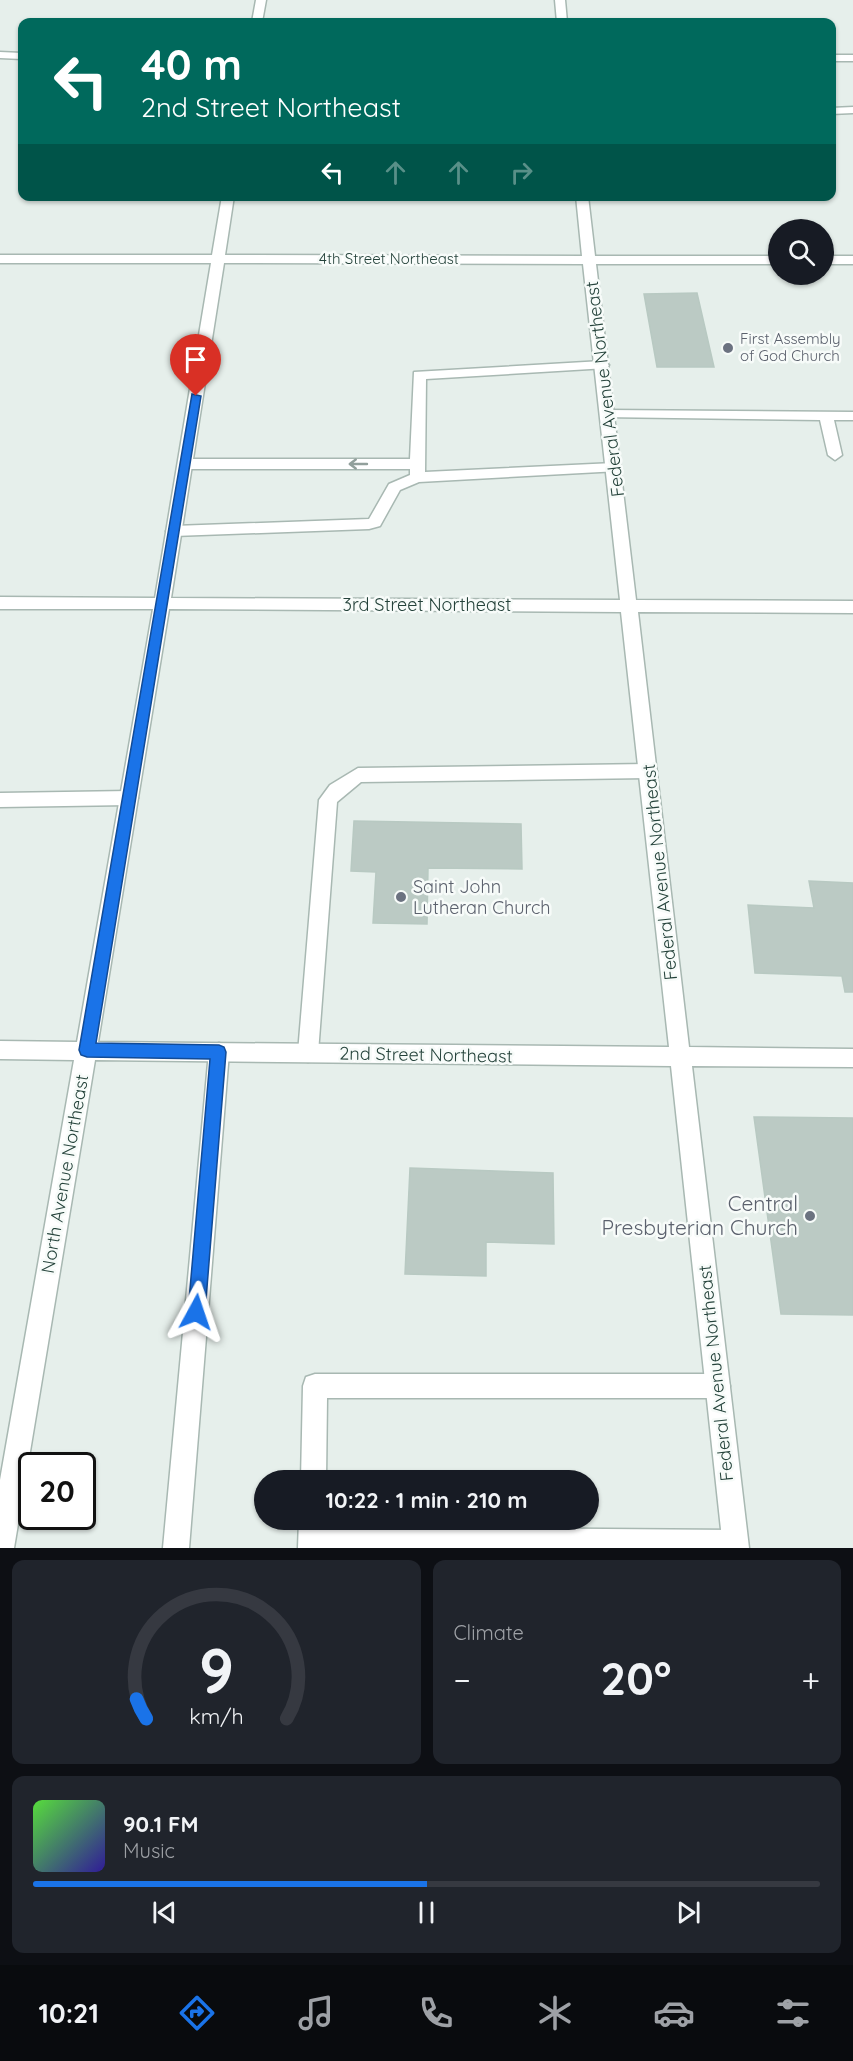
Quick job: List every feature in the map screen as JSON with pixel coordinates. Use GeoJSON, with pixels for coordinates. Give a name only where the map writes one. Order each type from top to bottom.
{"type":"FeatureCollection","features":[{"type":"Feature","properties":{"kind":"street"},"geometry":{"type":"LineString","coordinates":[[258,18],[261,0]]}},
{"type":"Feature","properties":{"kind":"street"},"geometry":{"type":"LineString","coordinates":[[560,0],[562,18]]}},
{"type":"Feature","properties":{"kind":"street"},"geometry":{"type":"LineString","coordinates":[[0,56],[18,56]]}},
{"type":"Feature","properties":{"kind":"street"},"geometry":{"type":"LineString","coordinates":[[836,58],[853,58]]}},
{"type":"Feature","properties":{"kind":"street"},"geometry":{"type":"LineString","coordinates":[[836,111],[853,110]]}},
{"type":"Feature","properties":{"kind":"street","name":"North Avenue Northeast"},"geometry":{"type":"LineString","coordinates":[[1,1548],[87,1050],[227,201]]}},
{"type":"Feature","properties":{"kind":"street","name":"Federal Avenue Northeast"},"geometry":{"type":"LineString","coordinates":[[583,201],[735,1546]]}},
{"type":"Feature","properties":{"kind":"street","name":"4th Street Northeast"},"geometry":{"type":"LineString","coordinates":[[0,259],[768,260]]}},
{"type":"Feature","properties":{"kind":"street"},"geometry":{"type":"LineString","coordinates":[[834,260],[853,261]]}},
{"type":"Feature","properties":{"kind":"street"},"geometry":{"type":"LineString","coordinates":[[417,470],[419,375],[602,365]]}},
{"type":"Feature","properties":{"kind":"street"},"geometry":{"type":"LineString","coordinates":[[607,414],[853,416]]}},
{"type":"Feature","properties":{"kind":"street"},"geometry":{"type":"LineString","coordinates":[[826,416],[835,455]]}},
{"type":"Feature","properties":{"kind":"street"},"geometry":{"type":"LineString","coordinates":[[184,464],[417,470],[614,468]]}},
{"type":"Feature","properties":{"kind":"street"},"geometry":{"type":"LineString","coordinates":[[174,531],[369,524],[375,522],[394,487],[417,470]]}},
{"type":"Feature","properties":{"kind":"street","name":"3rd Street Northeast"},"geometry":{"type":"LineString","coordinates":[[0,603],[853,608]]}},
{"type":"Feature","properties":{"kind":"street"},"geometry":{"type":"LineString","coordinates":[[308,1053],[328,800],[336,789],[358,775],[648,771]]}},
{"type":"Feature","properties":{"kind":"street"},"geometry":{"type":"LineString","coordinates":[[0,800],[129,798]]}},
{"type":"Feature","properties":{"kind":"street","name":"2nd Street Northeast"},"geometry":{"type":"LineString","coordinates":[[0,1050],[853,1058]]}},
{"type":"Feature","properties":{"kind":"street"},"geometry":{"type":"LineString","coordinates":[[176,1548],[219,1052]]}},
{"type":"Feature","properties":{"kind":"street"},"geometry":{"type":"LineString","coordinates":[[313,1470],[315,1386],[718,1386]]}},
{"type":"Feature","properties":{"kind":"street"},"geometry":{"type":"LineString","coordinates":[[312,1536],[735,1546]]}},
{"type":"Feature","properties":{"kind":"building"},"geometry":{"type":"Polygon","coordinates":[[[697,293],[714,367],[657,367],[644,294],[697,293]]]}},
{"type":"Feature","properties":{"kind":"building","name":"Saint John Lutheran Church"},"geometry":{"type":"Polygon","coordinates":[[[354,821],[521,824],[522,869],[428,868],[427,924],[373,923],[376,872],[351,871],[354,821]]]}},
{"type":"Feature","properties":{"kind":"building"},"geometry":{"type":"Polygon","coordinates":[[[809,881],[853,883],[853,992],[845,992],[842,976],[755,973],[748,905],[814,908],[809,881]]]}},
{"type":"Feature","properties":{"kind":"building","name":"Central Presbyterian Church"},"geometry":{"type":"Polygon","coordinates":[[[754,1117],[853,1118],[853,1315],[781,1314],[754,1117]]]}},
{"type":"Feature","properties":{"kind":"building"},"geometry":{"type":"Polygon","coordinates":[[[410,1168],[553,1173],[554,1244],[486,1242],[486,1276],[405,1274],[410,1168]]]}},
{"type":"Feature","properties":{"kind":"place","name":"First Assembly of God Church"},"geometry":{"type":"Point","coordinates":[728,348]}},
{"type":"Feature","properties":{"kind":"place","name":"Saint John Lutheran Church"},"geometry":{"type":"Point","coordinates":[401,897]}},
{"type":"Feature","properties":{"kind":"place","name":"Central Presbyterian Church"},"geometry":{"type":"Point","coordinates":[810,1216]}},
{"type":"Feature","properties":{"kind":"route"},"geometry":{"type":"LineString","coordinates":[[196,396],[87,1050],[219,1052],[196,1312]]}}]}
